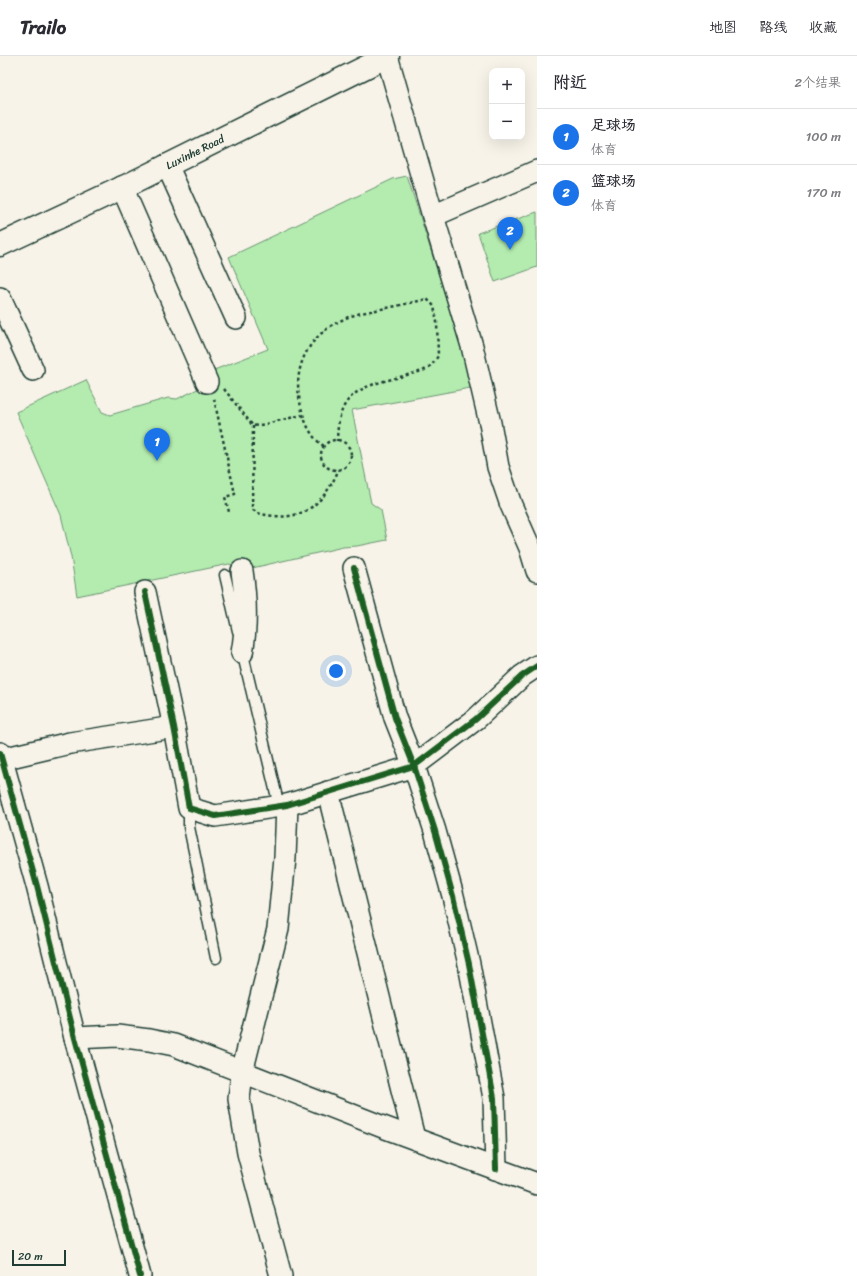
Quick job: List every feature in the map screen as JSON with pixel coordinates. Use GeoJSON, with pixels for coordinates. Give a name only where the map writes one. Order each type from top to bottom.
{"type":"FeatureCollection","features":[{"type":"Feature","properties":{"kind":"street","name":"Luxinhe Road"},"geometry":{"type":"LineString","coordinates":[[0,246],[388,56]]}},
{"type":"Feature","properties":{"kind":"street"},"geometry":{"type":"LineString","coordinates":[[388,56],[433,216],[472,346],[490,423],[498,467],[511,504],[530,548],[537,572]]}},
{"type":"Feature","properties":{"kind":"street"},"geometry":{"type":"LineString","coordinates":[[167,165],[236,318]]}},
{"type":"Feature","properties":{"kind":"street"},"geometry":{"type":"LineString","coordinates":[[433,216],[537,171]]}},
{"type":"Feature","properties":{"kind":"street"},"geometry":{"type":"LineString","coordinates":[[122,187],[207,382]]}},
{"type":"Feature","properties":{"kind":"street"},"geometry":{"type":"LineString","coordinates":[[0,298],[33,370]]}},
{"type":"Feature","properties":{"kind":"street"},"geometry":{"type":"LineString","coordinates":[[354,568],[395,718],[414,766],[437,838],[453,896],[469,964],[494,1098],[496,1169]]}},
{"type":"Feature","properties":{"kind":"street"},"geometry":{"type":"LineString","coordinates":[[234,573],[245,588],[246,615],[245,636],[242,653]]}},
{"type":"Feature","properties":{"kind":"street"},"geometry":{"type":"LineString","coordinates":[[145,592],[174,727],[189,808],[215,816],[283,805],[414,766],[476,719],[522,676],[537,666]]}},
{"type":"Feature","properties":{"kind":"street"},"geometry":{"type":"LineString","coordinates":[[140,1276],[76,1038],[38,886],[1,756],[70,742],[174,727]]}},
{"type":"Feature","properties":{"kind":"street"},"geometry":{"type":"LineString","coordinates":[[328,792],[414,1138]]}},
{"type":"Feature","properties":{"kind":"street"},"geometry":{"type":"LineString","coordinates":[[281,1276],[248,1153],[239,1099],[242,1072],[278,929],[285,858],[283,805]]}},
{"type":"Feature","properties":{"kind":"street"},"geometry":{"type":"LineString","coordinates":[[76,1038],[117,1036],[174,1045],[537,1184]]}},
{"type":"Feature","properties":{"kind":"lane"},"geometry":{"type":"LineString","coordinates":[[242,653],[283,805]]}},
{"type":"Feature","properties":{"kind":"lane"},"geometry":{"type":"LineString","coordinates":[[189,808],[189,827],[216,958]]}},
{"type":"Feature","properties":{"kind":"path"},"geometry":{"type":"LineString","coordinates":[[324,446],[319,443],[312,434],[302,415],[298,397],[298,383],[303,356],[310,345],[320,334],[344,319],[356,314],[427,300],[434,306],[437,322],[438,356],[432,365],[423,371],[361,389],[349,398],[342,409],[338,420],[336,440]]}},
{"type":"Feature","properties":{"kind":"path"},"geometry":{"type":"LineString","coordinates":[[228,512],[225,497],[235,494],[214,398],[207,382],[215,381],[222,386],[253,426],[252,509],[257,513],[292,516],[304,512],[321,499],[334,481],[339,469]]}},
{"type":"Feature","properties":{"kind":"path"},"geometry":{"type":"LineString","coordinates":[[253,426],[302,415]]}},
{"type":"Feature","properties":{"kind":"path"},"geometry":{"type":"LineString","coordinates":[[336,440],[345,444],[348,447],[351,456],[347,465],[339,469],[330,469],[323,463],[321,454],[324,446],[336,440]]}},
{"type":"Feature","properties":{"kind":"green space"},"geometry":{"type":"Polygon","coordinates":[[[407,176],[475,387],[352,410],[371,503],[381,510],[387,540],[357,546],[343,547],[248,569],[229,564],[77,596],[71,557],[61,515],[16,412],[86,380],[102,412],[110,415],[168,398],[177,399],[212,382],[209,372],[268,349],[229,257],[393,179],[407,176]]]}},
{"type":"Feature","properties":{"kind":"green space"},"geometry":{"type":"Polygon","coordinates":[[[537,212],[537,267],[495,282],[478,233],[537,212]]]}},
{"type":"Feature","properties":{"kind":"cycle path"},"geometry":{"type":"LineString","coordinates":[[354,568],[395,718],[414,766],[435,831],[453,896],[469,964],[494,1098],[496,1169]]}},
{"type":"Feature","properties":{"kind":"cycle path"},"geometry":{"type":"LineString","coordinates":[[145,592],[174,727],[189,808],[215,816],[287,805],[414,766],[476,719],[522,676],[537,666]]}},
{"type":"Feature","properties":{"kind":"cycle path"},"geometry":{"type":"LineString","coordinates":[[0,753],[37,886],[75,1038],[140,1276]]}},
{"type":"Feature","properties":{"kind":"place","name":"篮球场"},"geometry":{"type":"Point","coordinates":[510,250]}},
{"type":"Feature","properties":{"kind":"place","name":"足球场"},"geometry":{"type":"Point","coordinates":[157,461]}}]}
